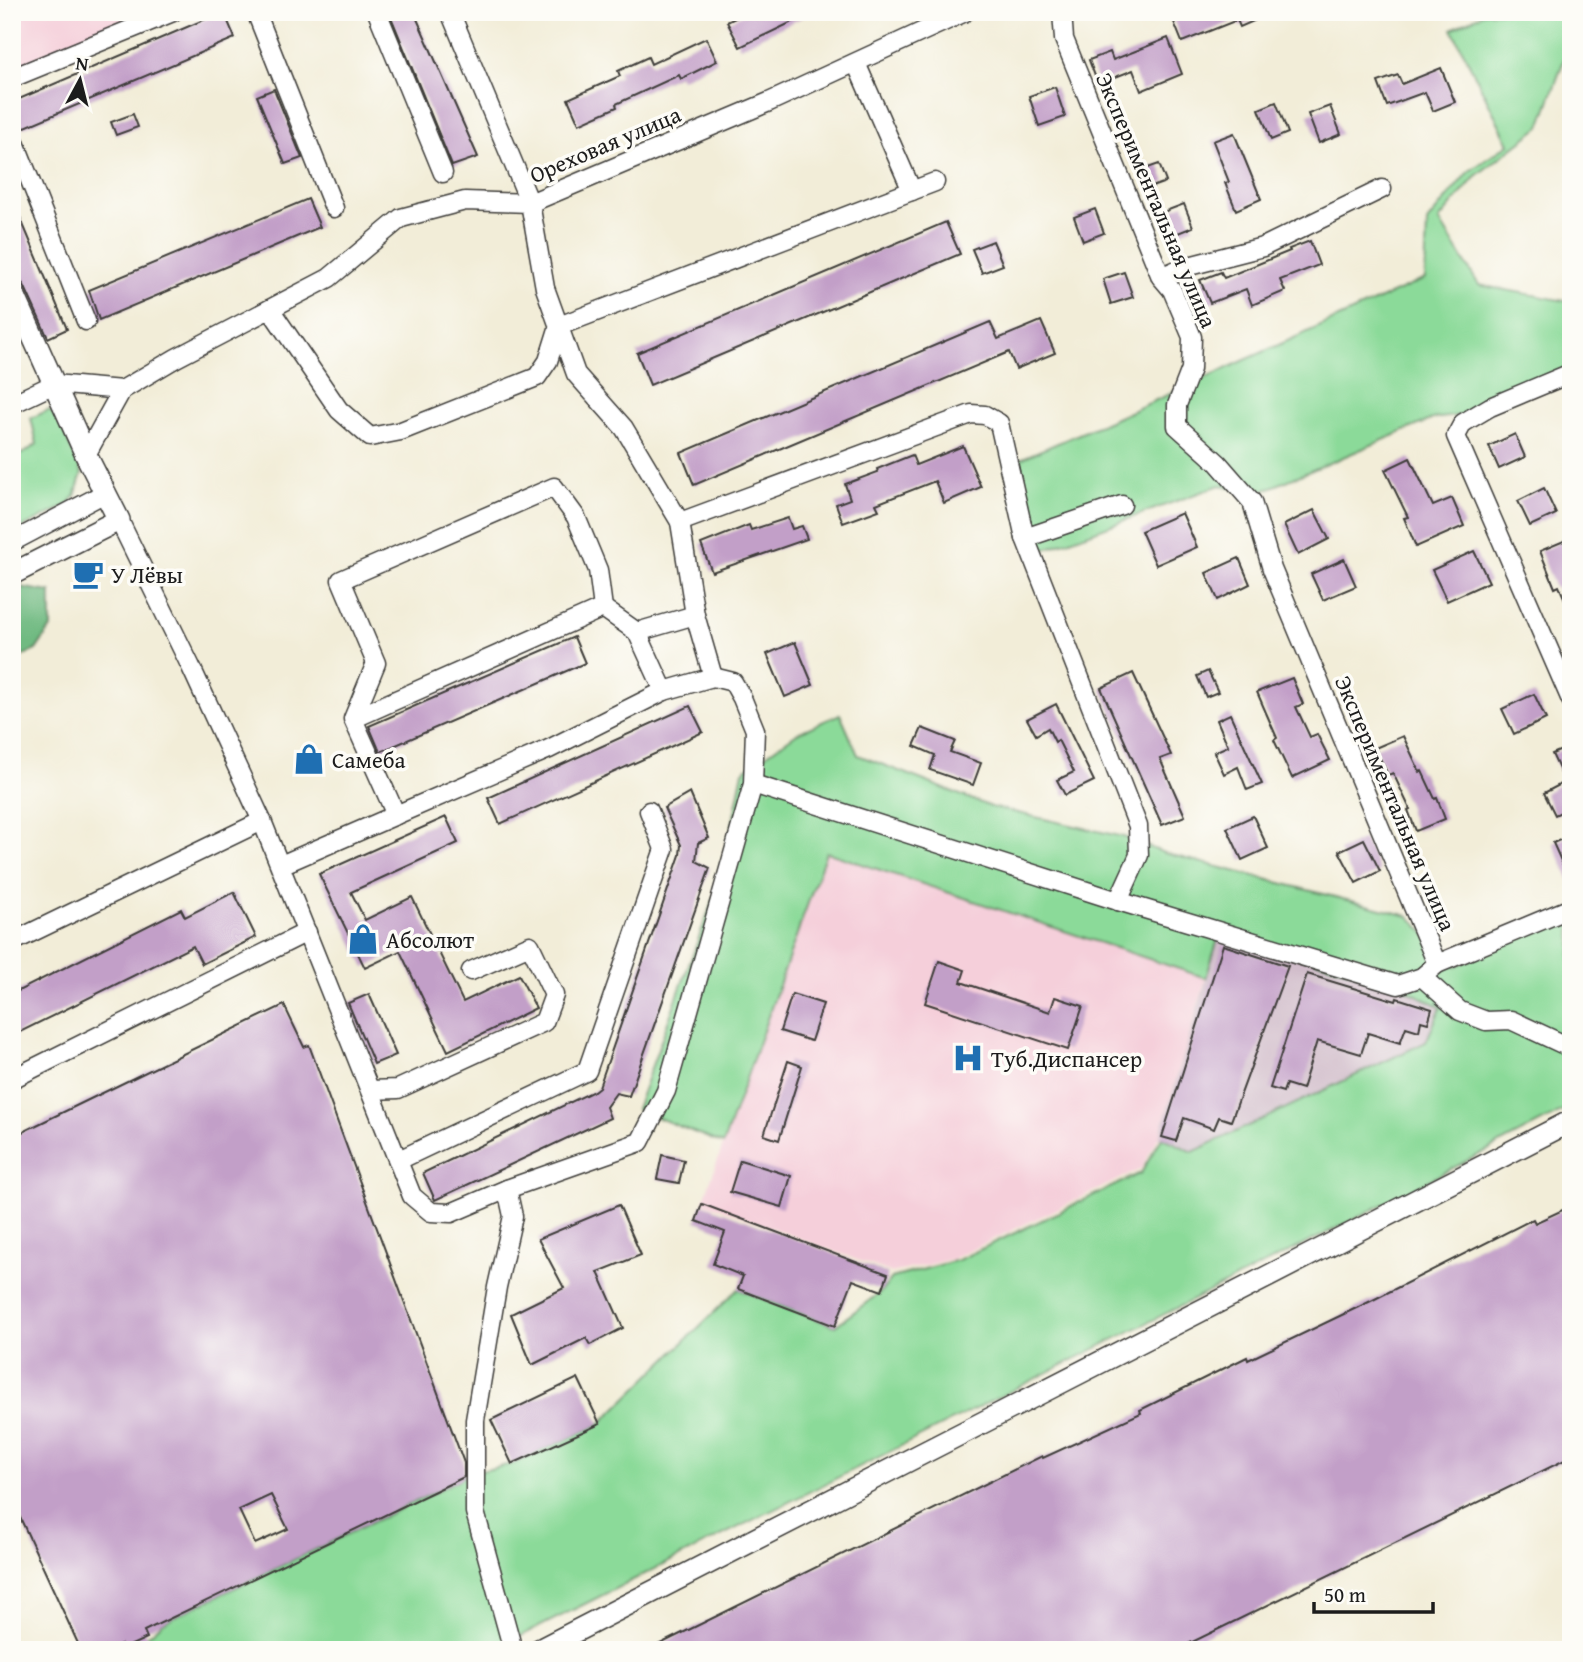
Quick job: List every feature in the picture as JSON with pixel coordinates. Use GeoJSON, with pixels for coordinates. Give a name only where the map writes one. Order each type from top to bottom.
{"type":"FeatureCollection","features":[{"type":"Feature","properties":{"kind":"main road"},"geometry":{"type":"LineString","coordinates":[[12,574],[119,520],[14,299]]}},
{"type":"Feature","properties":{"kind":"main road"},"geometry":{"type":"LineString","coordinates":[[539,1650],[1571,1121]]}},
{"type":"Feature","properties":{"kind":"street"},"geometry":{"type":"LineString","coordinates":[[12,78],[173,12]]}},
{"type":"Feature","properties":{"kind":"street"},"geometry":{"type":"LineString","coordinates":[[256,12],[334,208]]}},
{"type":"Feature","properties":{"kind":"street"},"geometry":{"type":"LineString","coordinates":[[377,12],[443,173]]}},
{"type":"Feature","properties":{"kind":"street"},"geometry":{"type":"LineString","coordinates":[[450,12],[530,202],[545,288],[576,374],[624,428],[680,522],[695,615],[713,677]]}},
{"type":"Feature","properties":{"kind":"street","name":"Ореховая улица"},"geometry":{"type":"LineString","coordinates":[[122,390],[176,358],[329,278],[401,218],[465,201],[530,202],[769,102],[965,12]]}},
{"type":"Feature","properties":{"kind":"street","name":"Экспериментальная улица"},"geometry":{"type":"LineString","coordinates":[[1062,12],[1064,38],[1161,277],[1172,290],[1192,337],[1191,369],[1177,405],[1177,425],[1218,463],[1252,502],[1272,569],[1437,964],[1422,977]]}},
{"type":"Feature","properties":{"kind":"street"},"geometry":{"type":"LineString","coordinates":[[856,63],[912,191]]}},
{"type":"Feature","properties":{"kind":"street"},"geometry":{"type":"LineString","coordinates":[[12,135],[86,321]]}},
{"type":"Feature","properties":{"kind":"street"},"geometry":{"type":"LineString","coordinates":[[559,326],[935,182]]}},
{"type":"Feature","properties":{"kind":"street"},"geometry":{"type":"LineString","coordinates":[[1161,277],[1181,268],[1263,247],[1382,189]]}},
{"type":"Feature","properties":{"kind":"street"},"geometry":{"type":"LineString","coordinates":[[270,309],[339,410],[370,437],[401,431],[537,377],[548,361],[559,326]]}},
{"type":"Feature","properties":{"kind":"street"},"geometry":{"type":"LineString","coordinates":[[1571,373],[1490,407],[1463,424],[1455,436],[1571,700]]}},
{"type":"Feature","properties":{"kind":"street"},"geometry":{"type":"LineString","coordinates":[[12,404],[54,384],[122,390],[86,455]]}},
{"type":"Feature","properties":{"kind":"street"},"geometry":{"type":"LineString","coordinates":[[680,522],[971,414],[985,415],[999,423],[1025,538],[1138,826],[1139,855],[1118,901]]}},
{"type":"Feature","properties":{"kind":"street"},"geometry":{"type":"LineString","coordinates":[[396,815],[353,719],[376,663],[341,580],[554,487],[576,517],[598,570],[603,608],[637,632],[664,691]]}},
{"type":"Feature","properties":{"kind":"street"},"geometry":{"type":"LineString","coordinates":[[12,542],[105,493]]}},
{"type":"Feature","properties":{"kind":"street"},"geometry":{"type":"LineString","coordinates":[[1025,538],[1122,505]]}},
{"type":"Feature","properties":{"kind":"street"},"geometry":{"type":"LineString","coordinates":[[119,520],[262,821],[412,1196],[431,1212],[451,1213],[507,1189],[640,1142],[666,1091],[753,784],[755,730],[733,682],[713,677],[664,691],[549,749],[281,865]]}},
{"type":"Feature","properties":{"kind":"street"},"geometry":{"type":"LineString","coordinates":[[353,719],[603,608]]}},
{"type":"Feature","properties":{"kind":"street"},"geometry":{"type":"LineString","coordinates":[[637,632],[695,615]]}},
{"type":"Feature","properties":{"kind":"street"},"geometry":{"type":"LineString","coordinates":[[753,784],[1118,901],[1398,985],[1422,977],[1460,1011],[1486,1021],[1511,1020],[1571,1048]]}},
{"type":"Feature","properties":{"kind":"street"},"geometry":{"type":"LineString","coordinates":[[399,1160],[587,1071],[664,849],[649,811]]}},
{"type":"Feature","properties":{"kind":"street"},"geometry":{"type":"LineString","coordinates":[[12,942],[262,821]]}},
{"type":"Feature","properties":{"kind":"street"},"geometry":{"type":"LineString","coordinates":[[1437,964],[1571,908]]}},
{"type":"Feature","properties":{"kind":"street"},"geometry":{"type":"LineString","coordinates":[[12,1079],[307,932]]}},
{"type":"Feature","properties":{"kind":"street"},"geometry":{"type":"LineString","coordinates":[[370,1090],[398,1089],[544,1022],[554,995],[530,945],[471,971]]}},
{"type":"Feature","properties":{"kind":"street"},"geometry":{"type":"LineString","coordinates":[[379,1111],[398,1089]]}},
{"type":"Feature","properties":{"kind":"street"},"geometry":{"type":"LineString","coordinates":[[507,1189],[513,1216],[497,1287],[475,1420],[475,1512],[512,1649]]}},
{"type":"Feature","properties":{"kind":"shaded area"},"geometry":{"type":"Polygon","coordinates":[[[12,12],[158,12],[12,73],[12,12]]]}},
{"type":"Feature","properties":{"kind":"shaded area","name":"Туб.Диспансер"},"geometry":{"type":"Polygon","coordinates":[[[826,852],[1206,978],[1159,1137],[1141,1169],[952,1259],[892,1273],[703,1202],[826,852]]]}},
{"type":"Feature","properties":{"kind":"shaded area"},"geometry":{"type":"Polygon","coordinates":[[[1220,933],[1398,985],[1441,1007],[1426,1043],[1193,1152],[1159,1137],[1220,933]]]}},
{"type":"Feature","properties":{"kind":"green space"},"geometry":{"type":"Polygon","coordinates":[[[1486,12],[1571,12],[1571,40],[1540,127],[1477,175],[1439,220],[1479,285],[1571,302],[1571,373],[1470,414],[1433,419],[1258,493],[1220,485],[1038,552],[1020,459],[1425,279],[1427,222],[1468,172],[1509,144],[1452,29],[1486,12]]]}},
{"type":"Feature","properties":{"kind":"green space"},"geometry":{"type":"Polygon","coordinates":[[[49,410],[57,417],[82,473],[75,496],[66,506],[12,533],[12,456],[24,453],[37,444],[31,418],[49,410]]]}},
{"type":"Feature","properties":{"kind":"green space"},"geometry":{"type":"Polygon","coordinates":[[[20,587],[51,592],[51,628],[36,650],[12,661],[12,590],[20,587]]]}},
{"type":"Feature","properties":{"kind":"green space"},"geometry":{"type":"Polygon","coordinates":[[[840,714],[858,755],[991,807],[1124,837],[1164,853],[1409,916],[1456,966],[1571,914],[1571,1107],[1343,1225],[493,1650],[107,1650],[138,1642],[163,1622],[468,1474],[512,1464],[600,1424],[738,1289],[835,1326],[882,1291],[892,1278],[958,1260],[1141,1173],[1162,1137],[1193,1152],[1426,1042],[1441,1007],[1397,985],[1220,933],[1206,978],[826,852],[723,1144],[636,1109],[723,872],[743,771],[797,733],[840,714]]]}},
{"type":"Feature","properties":{"kind":"building"},"geometry":{"type":"Polygon","coordinates":[[[222,12],[235,38],[23,128],[12,102],[222,12]]]}},
{"type":"Feature","properties":{"kind":"building"},"geometry":{"type":"Polygon","coordinates":[[[389,12],[414,12],[478,157],[452,166],[389,12]]]}},
{"type":"Feature","properties":{"kind":"building"},"geometry":{"type":"Polygon","coordinates":[[[747,12],[813,12],[740,47],[727,22],[747,12]]]}},
{"type":"Feature","properties":{"kind":"building"},"geometry":{"type":"Polygon","coordinates":[[[1170,12],[1274,12],[1240,27],[1237,20],[1182,42],[1170,12]]]}},
{"type":"Feature","properties":{"kind":"building"},"geometry":{"type":"Polygon","coordinates":[[[706,38],[717,61],[681,79],[679,75],[579,124],[568,99],[620,76],[618,71],[648,57],[651,64],[706,38]]]}},
{"type":"Feature","properties":{"kind":"building"},"geometry":{"type":"Polygon","coordinates":[[[1168,38],[1182,74],[1141,91],[1133,70],[1098,84],[1089,60],[1110,52],[1113,60],[1168,38]]]}},
{"type":"Feature","properties":{"kind":"building"},"geometry":{"type":"Polygon","coordinates":[[[1441,68],[1455,102],[1433,111],[1425,92],[1387,106],[1378,82],[1398,75],[1402,84],[1441,68]]]}},
{"type":"Feature","properties":{"kind":"building"},"geometry":{"type":"Polygon","coordinates":[[[1055,87],[1065,117],[1039,126],[1029,96],[1055,87]]]}},
{"type":"Feature","properties":{"kind":"building"},"geometry":{"type":"Polygon","coordinates":[[[274,89],[302,158],[285,164],[257,96],[274,89]]]}},
{"type":"Feature","properties":{"kind":"building"},"geometry":{"type":"Polygon","coordinates":[[[1276,102],[1288,133],[1271,140],[1259,109],[1276,102]]]}},
{"type":"Feature","properties":{"kind":"building"},"geometry":{"type":"Polygon","coordinates":[[[1330,106],[1341,134],[1319,143],[1308,114],[1330,106]]]}},
{"type":"Feature","properties":{"kind":"building"},"geometry":{"type":"Polygon","coordinates":[[[133,114],[138,127],[116,135],[111,122],[133,114]]]}},
{"type":"Feature","properties":{"kind":"building"},"geometry":{"type":"Polygon","coordinates":[[[1234,133],[1261,199],[1236,210],[1225,183],[1229,182],[1213,141],[1234,133]]]}},
{"type":"Feature","properties":{"kind":"building"},"geometry":{"type":"Polygon","coordinates":[[[1159,164],[1166,182],[1149,188],[1142,170],[1159,164]]]}},
{"type":"Feature","properties":{"kind":"building"},"geometry":{"type":"Polygon","coordinates":[[[12,198],[67,329],[48,338],[24,285],[12,268],[12,198]]]}},
{"type":"Feature","properties":{"kind":"building"},"geometry":{"type":"Polygon","coordinates":[[[308,199],[320,227],[99,320],[89,290],[308,199]]]}},
{"type":"Feature","properties":{"kind":"building"},"geometry":{"type":"Polygon","coordinates":[[[1184,204],[1193,227],[1173,235],[1163,212],[1184,204]]]}},
{"type":"Feature","properties":{"kind":"building"},"geometry":{"type":"Polygon","coordinates":[[[1095,209],[1104,233],[1083,241],[1074,217],[1095,209]]]}},
{"type":"Feature","properties":{"kind":"building"},"geometry":{"type":"Polygon","coordinates":[[[946,222],[960,254],[650,385],[637,353],[946,222]]]}},
{"type":"Feature","properties":{"kind":"building"},"geometry":{"type":"Polygon","coordinates":[[[993,241],[1003,265],[982,273],[972,249],[993,241]]]}},
{"type":"Feature","properties":{"kind":"building"},"geometry":{"type":"Polygon","coordinates":[[[1310,241],[1319,265],[1280,280],[1285,291],[1252,305],[1246,289],[1210,303],[1200,280],[1221,272],[1224,278],[1310,241]]]}},
{"type":"Feature","properties":{"kind":"building"},"geometry":{"type":"Polygon","coordinates":[[[1124,272],[1133,297],[1111,304],[1103,279],[1124,272]]]}},
{"type":"Feature","properties":{"kind":"building"},"geometry":{"type":"Polygon","coordinates":[[[1041,321],[1055,353],[1016,369],[1009,352],[694,485],[681,453],[990,322],[998,339],[1041,321]]]}},
{"type":"Feature","properties":{"kind":"building"},"geometry":{"type":"Polygon","coordinates":[[[1515,434],[1525,457],[1499,469],[1489,446],[1515,434]]]}},
{"type":"Feature","properties":{"kind":"building"},"geometry":{"type":"Polygon","coordinates":[[[963,446],[981,487],[944,503],[935,481],[876,504],[879,510],[843,523],[836,504],[850,499],[845,484],[912,455],[916,465],[963,446]]]}},
{"type":"Feature","properties":{"kind":"building"},"geometry":{"type":"Polygon","coordinates":[[[1410,458],[1433,506],[1452,498],[1464,526],[1416,547],[1404,518],[1408,517],[1385,470],[1410,458]]]}},
{"type":"Feature","properties":{"kind":"building"},"geometry":{"type":"Polygon","coordinates":[[[1544,488],[1556,514],[1530,526],[1518,501],[1544,488]]]}},
{"type":"Feature","properties":{"kind":"building"},"geometry":{"type":"Polygon","coordinates":[[[1314,510],[1329,539],[1298,555],[1284,525],[1314,510]]]}},
{"type":"Feature","properties":{"kind":"building"},"geometry":{"type":"Polygon","coordinates":[[[1182,513],[1197,547],[1156,565],[1141,531],[1182,513]]]}},
{"type":"Feature","properties":{"kind":"building"},"geometry":{"type":"Polygon","coordinates":[[[788,518],[792,529],[802,526],[807,539],[712,572],[701,544],[749,525],[751,530],[788,518]]]}},
{"type":"Feature","properties":{"kind":"building"},"geometry":{"type":"Polygon","coordinates":[[[1571,538],[1571,613],[1559,586],[1555,588],[1540,551],[1571,538]]]}},
{"type":"Feature","properties":{"kind":"building"},"geometry":{"type":"Polygon","coordinates":[[[1474,551],[1489,582],[1447,601],[1432,570],[1474,551]]]}},
{"type":"Feature","properties":{"kind":"building"},"geometry":{"type":"Polygon","coordinates":[[[1239,558],[1250,584],[1218,600],[1206,573],[1239,558]]]}},
{"type":"Feature","properties":{"kind":"building"},"geometry":{"type":"Polygon","coordinates":[[[1344,559],[1356,586],[1323,600],[1311,574],[1344,559]]]}},
{"type":"Feature","properties":{"kind":"building"},"geometry":{"type":"Polygon","coordinates":[[[574,637],[585,663],[380,752],[369,726],[574,637]]]}},
{"type":"Feature","properties":{"kind":"building"},"geometry":{"type":"Polygon","coordinates":[[[795,642],[813,685],[785,697],[767,654],[795,642]]]}},
{"type":"Feature","properties":{"kind":"building"},"geometry":{"type":"Polygon","coordinates":[[[1208,671],[1218,692],[1206,697],[1197,676],[1208,671]]]}},
{"type":"Feature","properties":{"kind":"building"},"geometry":{"type":"Polygon","coordinates":[[[1133,673],[1171,755],[1160,759],[1185,816],[1162,825],[1101,688],[1133,673]]]}},
{"type":"Feature","properties":{"kind":"building"},"geometry":{"type":"Polygon","coordinates":[[[1292,678],[1303,704],[1296,707],[1310,737],[1317,734],[1330,760],[1292,778],[1274,740],[1277,738],[1257,692],[1292,678]]]}},
{"type":"Feature","properties":{"kind":"building"},"geometry":{"type":"Polygon","coordinates":[[[1534,694],[1546,719],[1514,734],[1502,709],[1534,694]]]}},
{"type":"Feature","properties":{"kind":"building"},"geometry":{"type":"Polygon","coordinates":[[[1056,704],[1094,781],[1065,795],[1057,780],[1074,772],[1058,740],[1055,742],[1048,728],[1036,735],[1027,719],[1056,704]]]}},
{"type":"Feature","properties":{"kind":"building"},"geometry":{"type":"Polygon","coordinates":[[[690,706],[703,732],[500,824],[488,798],[690,706]]]}},
{"type":"Feature","properties":{"kind":"building"},"geometry":{"type":"Polygon","coordinates":[[[1230,714],[1262,784],[1247,790],[1238,767],[1224,774],[1214,752],[1228,746],[1217,720],[1230,714]]]}},
{"type":"Feature","properties":{"kind":"building"},"geometry":{"type":"Polygon","coordinates":[[[922,728],[955,741],[950,752],[981,763],[973,785],[930,770],[935,755],[914,746],[922,728]]]}},
{"type":"Feature","properties":{"kind":"building"},"geometry":{"type":"Polygon","coordinates":[[[1403,736],[1420,772],[1422,771],[1435,799],[1437,798],[1445,819],[1416,831],[1408,810],[1410,809],[1393,773],[1388,775],[1375,748],[1403,736]]]}},
{"type":"Feature","properties":{"kind":"building"},"geometry":{"type":"Polygon","coordinates":[[[1571,746],[1571,807],[1555,815],[1544,793],[1565,782],[1552,754],[1571,746]]]}},
{"type":"Feature","properties":{"kind":"building"},"geometry":{"type":"Polygon","coordinates":[[[690,793],[709,838],[698,843],[696,861],[710,868],[629,1096],[616,1093],[606,1107],[610,1118],[435,1200],[423,1173],[599,1087],[680,855],[681,845],[664,808],[690,793]]]}},
{"type":"Feature","properties":{"kind":"building"},"geometry":{"type":"Polygon","coordinates":[[[1253,816],[1268,848],[1242,860],[1227,828],[1253,816]]]}},
{"type":"Feature","properties":{"kind":"building"},"geometry":{"type":"Polygon","coordinates":[[[446,817],[458,843],[351,892],[365,920],[412,897],[463,1002],[519,975],[536,1008],[448,1051],[400,951],[365,968],[319,874],[446,817]]]}},
{"type":"Feature","properties":{"kind":"building"},"geometry":{"type":"Polygon","coordinates":[[[1571,835],[1571,883],[1553,843],[1571,835]]]}},
{"type":"Feature","properties":{"kind":"building"},"geometry":{"type":"Polygon","coordinates":[[[1364,839],[1380,871],[1356,883],[1339,851],[1364,839]]]}},
{"type":"Feature","properties":{"kind":"building"},"geometry":{"type":"Polygon","coordinates":[[[234,892],[256,937],[202,964],[193,946],[12,1036],[12,994],[181,909],[185,917],[234,892]]]}},
{"type":"Feature","properties":{"kind":"building"},"geometry":{"type":"Polygon","coordinates":[[[1223,945],[1288,966],[1231,1121],[1219,1117],[1214,1129],[1184,1118],[1176,1141],[1162,1137],[1223,945]]]}},
{"type":"Feature","properties":{"kind":"building"},"geometry":{"type":"Polygon","coordinates":[[[939,961],[965,970],[961,982],[1050,1012],[1055,997],[1083,1006],[1068,1050],[925,1003],[939,961]]]}},
{"type":"Feature","properties":{"kind":"building"},"geometry":{"type":"Polygon","coordinates":[[[1307,974],[1432,1009],[1428,1023],[1421,1021],[1419,1031],[1406,1027],[1400,1043],[1368,1033],[1361,1054],[1317,1041],[1302,1089],[1286,1084],[1283,1092],[1270,1088],[1307,974]]]}},
{"type":"Feature","properties":{"kind":"building"},"geometry":{"type":"Polygon","coordinates":[[[369,994],[396,1055],[374,1064],[348,1003],[369,994]]]}},
{"type":"Feature","properties":{"kind":"building"},"geometry":{"type":"Polygon","coordinates":[[[792,994],[823,1004],[811,1041],[780,1031],[792,994]]]}},
{"type":"Feature","properties":{"kind":"building"},"geometry":{"type":"Polygon","coordinates":[[[284,1005],[304,1047],[309,1045],[464,1463],[464,1477],[144,1631],[147,1638],[123,1649],[121,1644],[107,1650],[81,1650],[12,1500],[12,1137],[284,1005]],[[271,1495],[239,1510],[255,1544],[288,1529],[271,1495]]]}},
{"type":"Feature","properties":{"kind":"building"},"geometry":{"type":"Polygon","coordinates":[[[788,1061],[802,1066],[779,1140],[764,1135],[788,1061]]]}},
{"type":"Feature","properties":{"kind":"building"},"geometry":{"type":"Polygon","coordinates":[[[662,1155],[684,1160],[679,1183],[657,1179],[662,1155]]]}},
{"type":"Feature","properties":{"kind":"building"},"geometry":{"type":"Polygon","coordinates":[[[740,1160],[791,1176],[782,1207],[730,1192],[740,1160]]]}},
{"type":"Feature","properties":{"kind":"building"},"geometry":{"type":"Polygon","coordinates":[[[702,1204],[888,1274],[882,1291],[853,1280],[835,1326],[738,1289],[743,1276],[713,1264],[725,1232],[696,1221],[702,1204]]]}},
{"type":"Feature","properties":{"kind":"building"},"geometry":{"type":"Polygon","coordinates":[[[619,1205],[641,1255],[598,1272],[623,1328],[590,1345],[586,1338],[532,1365],[511,1314],[564,1288],[538,1239],[619,1205]]]}},
{"type":"Feature","properties":{"kind":"building"},"geometry":{"type":"Polygon","coordinates":[[[1571,1206],[1571,1457],[1176,1650],[648,1650],[1042,1456],[1043,1458],[1141,1413],[1140,1410],[1247,1357],[1248,1360],[1371,1301],[1533,1219],[1535,1223],[1571,1206]]]}},
{"type":"Feature","properties":{"kind":"building"},"geometry":{"type":"Polygon","coordinates":[[[578,1378],[600,1424],[512,1464],[491,1420],[578,1378]]]}},
{"type":"Feature","properties":{"kind":"place","name":"У Лёвы"},"geometry":{"type":"Point","coordinates":[88,574]}},
{"type":"Feature","properties":{"kind":"place","name":"Самеба"},"geometry":{"type":"Point","coordinates":[309,759]}},
{"type":"Feature","properties":{"kind":"place","name":"Абсолют"},"geometry":{"type":"Point","coordinates":[363,939]}},
{"type":"Feature","properties":{"kind":"place","name":"Туб.Диспансер"},"geometry":{"type":"Point","coordinates":[968,1058]}}]}
